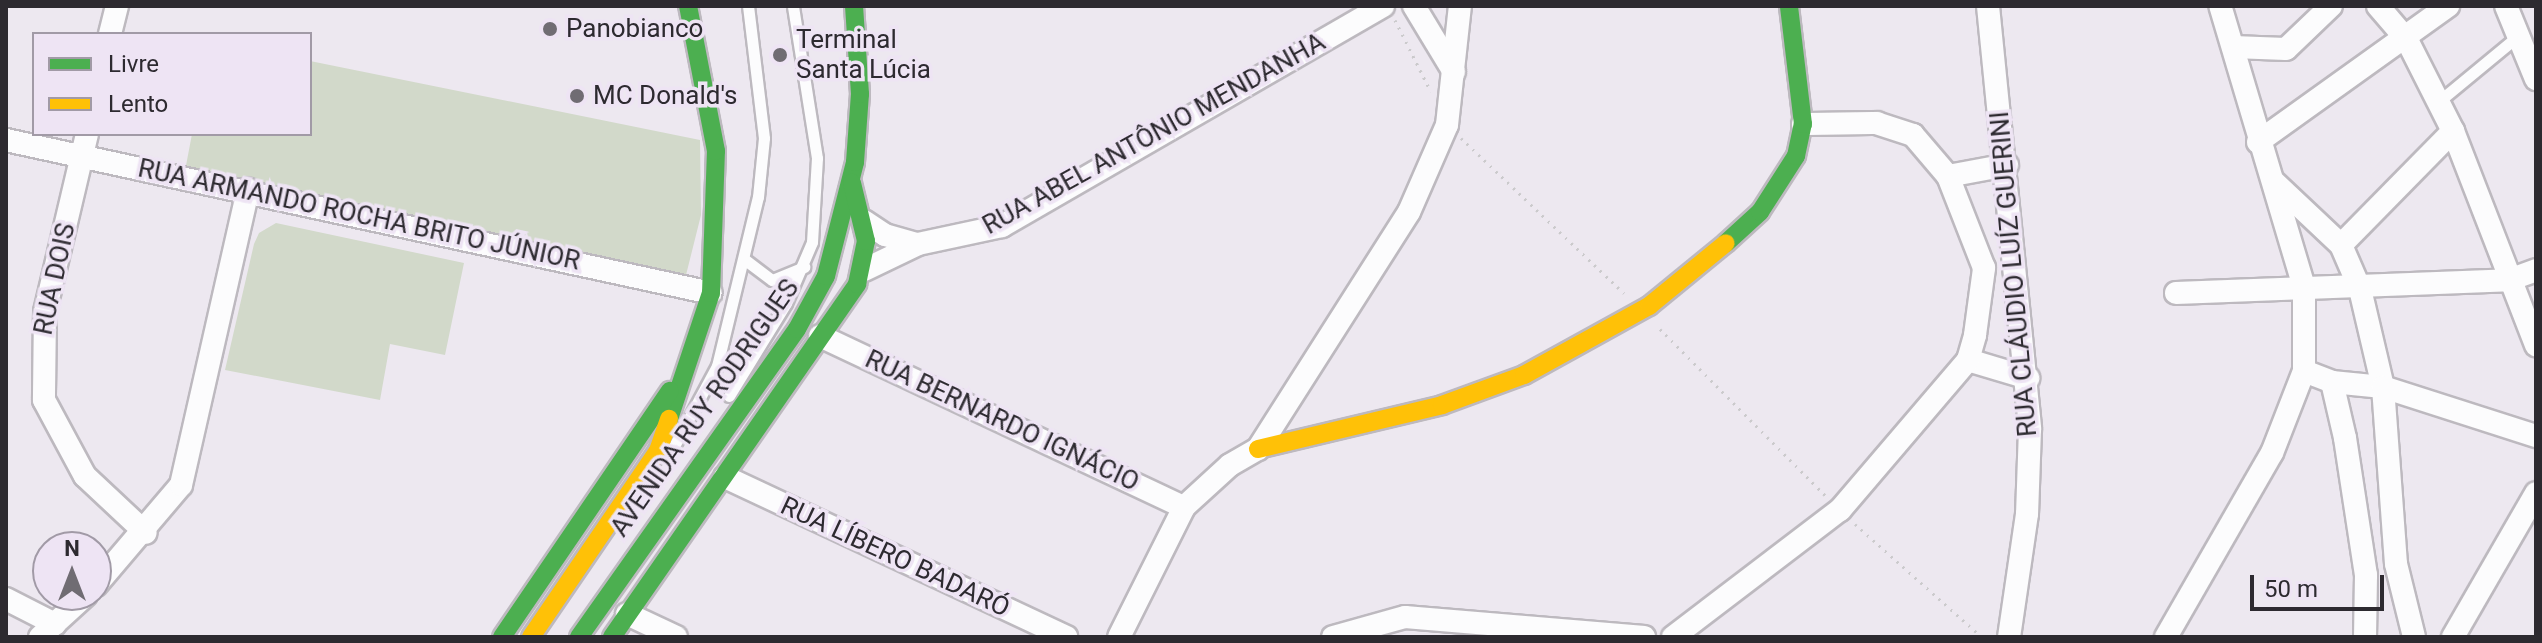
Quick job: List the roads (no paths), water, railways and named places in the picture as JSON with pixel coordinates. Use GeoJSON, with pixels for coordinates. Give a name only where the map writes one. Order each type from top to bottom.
{"type":"FeatureCollection","features":[{"type":"Feature","properties":{"kind":"street"},"geometry":{"type":"LineString","coordinates":[[110,32],[117,6]]}},
{"type":"Feature","properties":{"kind":"street","name":"AVENIDA RUY RODRIGUES"},"geometry":{"type":"LineString","coordinates":[[531,637],[658,451],[679,403],[687,361],[711,293],[716,151],[688,6]]}},
{"type":"Feature","properties":{"kind":"street","name":"AVENIDA RUY RODRIGUES"},"geometry":{"type":"LineString","coordinates":[[579,637],[797,329],[826,276],[852,183],[860,94],[854,6]]}},
{"type":"Feature","properties":{"kind":"street","name":"RUA ABEL ANTÔNIO MENDANHA"},"geometry":{"type":"LineString","coordinates":[[864,270],[918,244],[1002,226],[1386,6]]}},
{"type":"Feature","properties":{"kind":"street"},"geometry":{"type":"LineString","coordinates":[[1414,6],[1454,72]]}},
{"type":"Feature","properties":{"kind":"street"},"geometry":{"type":"LineString","coordinates":[[1258,449],[1409,212],[1447,125],[1460,6]]}},
{"type":"Feature","properties":{"kind":"street"},"geometry":{"type":"LineString","coordinates":[[1119,637],[1184,507],[1230,465],[1258,449],[1442,405],[1580,350],[1643,311],[1760,212],[1796,156],[1803,124],[1789,6]]}},
{"type":"Feature","properties":{"kind":"street","name":"RUA CLÁUDIO LUÍZ GUERINI"},"geometry":{"type":"LineString","coordinates":[[1988,6],[2018,262],[2028,378],[2027,514],[2009,637]]}},
{"type":"Feature","properties":{"kind":"street"},"geometry":{"type":"LineString","coordinates":[[2166,637],[2272,453],[2304,371],[2304,287],[2258,142],[2220,6]]}},
{"type":"Feature","properties":{"kind":"street"},"geometry":{"type":"LineString","coordinates":[[2233,47],[2286,49],[2331,6]]}},
{"type":"Feature","properties":{"kind":"street"},"geometry":{"type":"LineString","coordinates":[[2378,6],[2407,40],[2453,131],[2536,345]]}},
{"type":"Feature","properties":{"kind":"street"},"geometry":{"type":"LineString","coordinates":[[2258,142],[2407,40],[2448,6]]}},
{"type":"Feature","properties":{"kind":"street"},"geometry":{"type":"LineString","coordinates":[[2506,6],[2536,79]]}},
{"type":"Feature","properties":{"kind":"street"},"geometry":{"type":"LineString","coordinates":[[1673,637],[1840,510],[1968,360],[1984,301],[1984,268],[1948,176],[1913,135],[1877,123],[1803,124]]}},
{"type":"Feature","properties":{"kind":"street"},"geometry":{"type":"LineString","coordinates":[[2341,245],[2453,131]]}},
{"type":"Feature","properties":{"kind":"street","name":"RUA ARMANDO ROCHA BRITO JÚNIOR"},"geometry":{"type":"LineString","coordinates":[[6,140],[84,145],[248,189],[711,293]]}},
{"type":"Feature","properties":{"kind":"street","name":"RUA DOIS"},"geometry":{"type":"LineString","coordinates":[[84,145],[45,312],[44,400],[85,476],[146,533]]}},
{"type":"Feature","properties":{"kind":"street"},"geometry":{"type":"LineString","coordinates":[[1948,176],[2007,165]]}},
{"type":"Feature","properties":{"kind":"street"},"geometry":{"type":"LineString","coordinates":[[2271,179],[2341,245],[2360,289],[2383,387],[2396,564],[2414,637]]}},
{"type":"Feature","properties":{"kind":"street"},"geometry":{"type":"LineString","coordinates":[[612,637],[725,477],[864,270],[864,221],[852,183]]}},
{"type":"Feature","properties":{"kind":"street"},"geometry":{"type":"LineString","coordinates":[[112,568],[146,533],[181,485],[248,189]]}},
{"type":"Feature","properties":{"kind":"street","name":"RUA ABEL ANTÔNIO MENDANHA"},"geometry":{"type":"LineString","coordinates":[[864,221],[885,235],[918,244]]}},
{"type":"Feature","properties":{"kind":"street"},"geometry":{"type":"LineString","coordinates":[[1984,268],[2018,262]]}},
{"type":"Feature","properties":{"kind":"street"},"geometry":{"type":"LineString","coordinates":[[2176,293],[2304,287],[2360,289],[2509,280],[2536,270]]}},
{"type":"Feature","properties":{"kind":"street","name":"RUA BERNARDO IGNÁCIO"},"geometry":{"type":"LineString","coordinates":[[820,336],[1184,507]]}},
{"type":"Feature","properties":{"kind":"street"},"geometry":{"type":"LineString","coordinates":[[1968,360],[2028,378]]}},
{"type":"Feature","properties":{"kind":"street"},"geometry":{"type":"LineString","coordinates":[[502,637],[687,361]]}},
{"type":"Feature","properties":{"kind":"street"},"geometry":{"type":"LineString","coordinates":[[2304,371],[2332,382],[2383,387],[2536,436]]}},
{"type":"Feature","properties":{"kind":"street"},"geometry":{"type":"LineString","coordinates":[[2332,382],[2366,575],[2365,637]]}},
{"type":"Feature","properties":{"kind":"street","name":"RUA LÍBERO BADARÓ"},"geometry":{"type":"LineString","coordinates":[[725,477],[1066,637]]}},
{"type":"Feature","properties":{"kind":"street"},"geometry":{"type":"LineString","coordinates":[[2453,637],[2536,493]]}},
{"type":"Feature","properties":{"kind":"street"},"geometry":{"type":"LineString","coordinates":[[6,599],[48,630],[69,611]]}},
{"type":"Feature","properties":{"kind":"street"},"geometry":{"type":"LineString","coordinates":[[627,614],[676,637]]}},
{"type":"Feature","properties":{"kind":"street"},"geometry":{"type":"LineString","coordinates":[[1333,637],[1405,617],[1644,637]]}},
{"type":"Feature","properties":{"kind":"lane"},"geometry":{"type":"LineString","coordinates":[[546,637],[698,407],[717,366],[744,259],[764,138],[748,6]]}},
{"type":"Feature","properties":{"kind":"lane"},"geometry":{"type":"LineString","coordinates":[[724,403],[804,267],[817,206],[817,158],[793,6]]}},
{"type":"Feature","properties":{"kind":"lane"},"geometry":{"type":"LineString","coordinates":[[2437,102],[2518,36]]}},
{"type":"Feature","properties":{"kind":"lane"},"geometry":{"type":"LineString","coordinates":[[744,259],[772,280],[804,267]]}},
{"type":"Feature","properties":{"kind":"lane"},"geometry":{"type":"LineString","coordinates":[[563,637],[679,468]]}},
{"type":"Feature","properties":{"kind":"place","name":"Panobianco"},"geometry":{"type":"Point","coordinates":[550,29]}},
{"type":"Feature","properties":{"kind":"place","name":"Terminal Santa Lúcia"},"geometry":{"type":"Point","coordinates":[780,55]}},
{"type":"Feature","properties":{"kind":"place","name":"MC Donald's"},"geometry":{"type":"Point","coordinates":[577,96]}}]}
